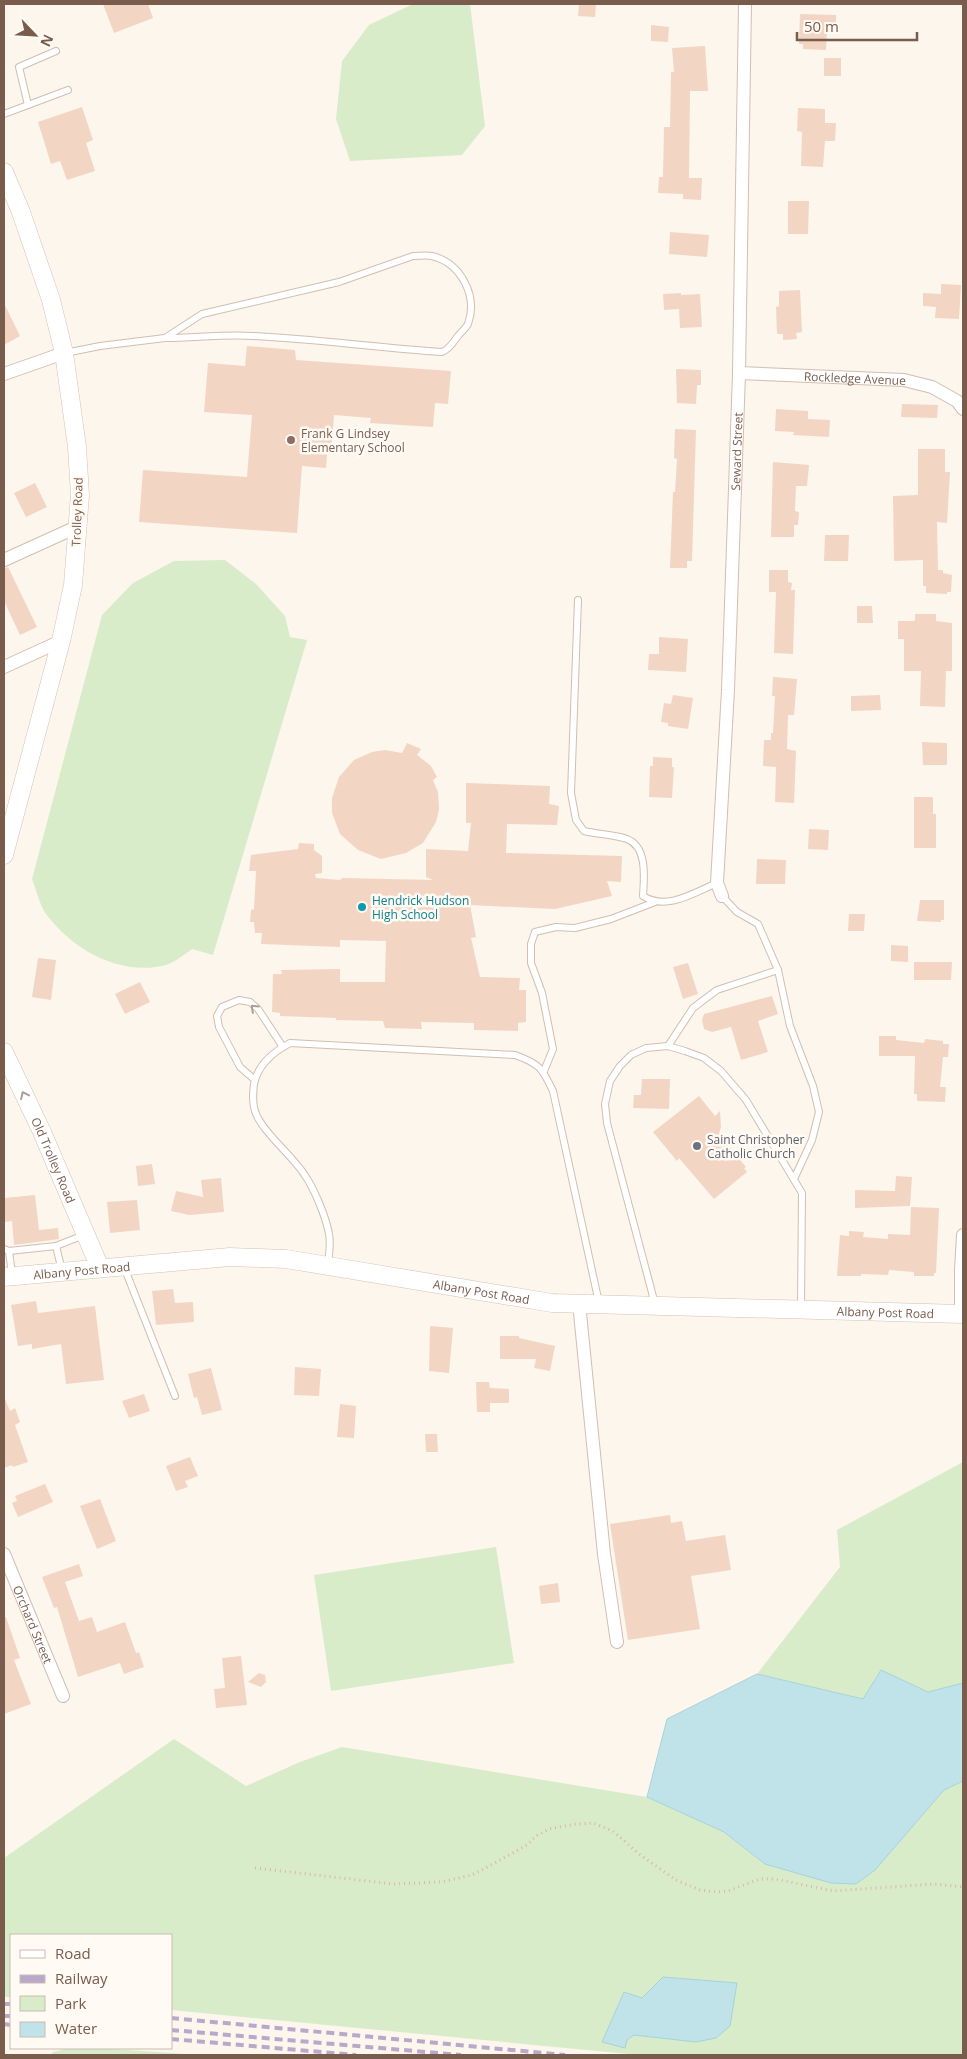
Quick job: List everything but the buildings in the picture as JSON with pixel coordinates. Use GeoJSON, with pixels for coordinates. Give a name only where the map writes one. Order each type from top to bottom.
{"type":"FeatureCollection","features":[{"type":"Feature","properties":{"kind":"main road","name":"Trolley Road"},"geometry":{"type":"LineString","coordinates":[[4,172],[21,212],[51,300],[64,353],[77,447],[80,495],[73,585],[61,641],[4,855]]}},
{"type":"Feature","properties":{"kind":"main road","name":"Old Trolley Road"},"geometry":{"type":"LineString","coordinates":[[4,1052],[42,1132],[100,1268]]}},
{"type":"Feature","properties":{"kind":"main road","name":"Albany Post Road"},"geometry":{"type":"LineString","coordinates":[[8,1277],[230,1257],[286,1259],[552,1304],[579,1303],[801,1311],[962,1314]]}},
{"type":"Feature","properties":{"kind":"street","name":"Seward Street"},"geometry":{"type":"LineString","coordinates":[[722,896],[717,883],[728,690],[738,374],[745,4]]}},
{"type":"Feature","properties":{"kind":"street"},"geometry":{"type":"LineString","coordinates":[[4,374],[64,353]]}},
{"type":"Feature","properties":{"kind":"street","name":"Rockledge Avenue"},"geometry":{"type":"LineString","coordinates":[[738,374],[904,380],[932,387],[957,401],[963,410]]}},
{"type":"Feature","properties":{"kind":"street"},"geometry":{"type":"LineString","coordinates":[[4,560],[79,526]]}},
{"type":"Feature","properties":{"kind":"street"},"geometry":{"type":"LineString","coordinates":[[4,667],[61,641]]}},
{"type":"Feature","properties":{"kind":"street"},"geometry":{"type":"LineString","coordinates":[[962,1314],[961,1270],[963,1235]]}},
{"type":"Feature","properties":{"kind":"street"},"geometry":{"type":"LineString","coordinates":[[579,1303],[604,1554],[617,1642]]}},
{"type":"Feature","properties":{"kind":"street","name":"Orchard Street"},"geometry":{"type":"LineString","coordinates":[[4,1554],[7,1573],[63,1696]]}},
{"type":"Feature","properties":{"kind":"lane"},"geometry":{"type":"LineString","coordinates":[[28,105],[19,67],[56,51]]}},
{"type":"Feature","properties":{"kind":"lane"},"geometry":{"type":"LineString","coordinates":[[4,114],[68,90]]}},
{"type":"Feature","properties":{"kind":"lane"},"geometry":{"type":"LineString","coordinates":[[64,353],[100,346],[166,338],[251,336],[346,343],[372,348],[442,352],[448,349],[467,325],[471,306],[464,279],[452,266],[433,256],[413,256],[339,282],[202,314],[166,338]]}},
{"type":"Feature","properties":{"kind":"lane"},"geometry":{"type":"LineString","coordinates":[[578,600],[571,793],[576,820],[584,831],[628,840],[640,852],[645,872],[643,896],[656,902]]}},
{"type":"Feature","properties":{"kind":"lane"},"geometry":{"type":"LineString","coordinates":[[544,1071],[553,1049],[542,993],[531,963],[531,944],[535,932],[556,928],[575,928],[602,921],[656,902],[671,902],[717,883]]}},
{"type":"Feature","properties":{"kind":"lane"},"geometry":{"type":"LineString","coordinates":[[722,896],[738,912],[758,924],[778,970],[790,1026],[813,1086],[819,1112],[812,1140],[794,1179]]}},
{"type":"Feature","properties":{"kind":"lane"},"geometry":{"type":"LineString","coordinates":[[668,1046],[693,1008],[717,990],[778,970]]}},
{"type":"Feature","properties":{"kind":"lane"},"geometry":{"type":"LineString","coordinates":[[255,1080],[240,1067],[219,1027],[217,1016],[222,1007],[239,1000],[250,1002],[258,1009],[283,1047]]}},
{"type":"Feature","properties":{"kind":"lane"},"geometry":{"type":"LineString","coordinates":[[328,1266],[330,1234],[322,1210],[305,1174],[255,1112],[252,1097],[255,1080],[261,1066],[275,1051],[290,1043],[515,1055],[536,1064],[544,1071],[553,1091],[599,1304]]}},
{"type":"Feature","properties":{"kind":"lane"},"geometry":{"type":"LineString","coordinates":[[656,1306],[607,1123],[606,1104],[610,1081],[620,1066],[631,1055],[646,1048],[668,1046],[704,1058],[721,1070],[746,1100],[802,1193],[801,1311]]}},
{"type":"Feature","properties":{"kind":"lane"},"geometry":{"type":"LineString","coordinates":[[8,1277],[7,1250],[56,1246],[85,1234]]}},
{"type":"Feature","properties":{"kind":"lane"},"geometry":{"type":"LineString","coordinates":[[56,1246],[62,1272]]}},
{"type":"Feature","properties":{"kind":"lane"},"geometry":{"type":"LineString","coordinates":[[124,1266],[175,1396]]}},
{"type":"Feature","properties":{"kind":"path"},"geometry":{"type":"LineString","coordinates":[[255,1868],[394,1884],[441,1882],[472,1874],[513,1853],[549,1829],[593,1823],[613,1831],[639,1854],[676,1880],[700,1890],[728,1891],[760,1879],[775,1879],[834,1891],[933,1884],[963,1887]]}},
{"type":"Feature","properties":{"kind":"green space"},"geometry":{"type":"Polygon","coordinates":[[[413,4],[470,4],[485,126],[462,155],[350,161],[336,119],[342,61],[369,25],[413,4]]]}},
{"type":"Feature","properties":{"kind":"green space"},"geometry":{"type":"Polygon","coordinates":[[[225,560],[256,584],[285,616],[290,637],[307,640],[213,955],[192,949],[166,965],[149,968],[131,967],[114,963],[82,948],[55,925],[42,907],[32,879],[102,615],[133,583],[174,561],[225,560]]]}},
{"type":"Feature","properties":{"kind":"green space"},"geometry":{"type":"Polygon","coordinates":[[[963,1462],[963,1683],[928,1692],[881,1670],[863,1699],[757,1674],[840,1567],[837,1530],[963,1462]]]}},
{"type":"Feature","properties":{"kind":"green space"},"geometry":{"type":"Polygon","coordinates":[[[496,1547],[514,1663],[331,1691],[314,1575],[496,1547]]]}},
{"type":"Feature","properties":{"kind":"green space"},"geometry":{"type":"Polygon","coordinates":[[[174,1739],[246,1786],[300,1762],[342,1747],[647,1797],[724,1832],[765,1864],[831,1883],[856,1884],[875,1870],[944,1790],[963,1781],[963,2055],[639,2055],[172,2010],[172,1934],[10,1934],[10,1997],[4,1997],[4,1858],[174,1739]],[[710,1982],[641,1998],[624,1992],[603,2043],[627,2040],[634,2034],[696,2042],[737,1984],[710,1982]]]}},
{"type":"Feature","properties":{"kind":"green space"},"geometry":{"type":"Polygon","coordinates":[[[65,2049],[114,2049],[201,2055],[50,2055],[53,2052],[65,2049]]]}},
{"type":"Feature","properties":{"kind":"water"},"geometry":{"type":"Polygon","coordinates":[[[881,1670],[928,1692],[963,1683],[963,1781],[944,1790],[875,1870],[856,1884],[831,1883],[765,1864],[724,1832],[647,1797],[667,1719],[757,1674],[863,1699],[881,1670]]]}},
{"type":"Feature","properties":{"kind":"water"},"geometry":{"type":"Polygon","coordinates":[[[663,1977],[737,1983],[730,2026],[716,2038],[696,2042],[634,2035],[627,2040],[625,2048],[602,2042],[624,1992],[642,1998],[663,1977]]]}},
{"type":"Feature","properties":{"kind":"railway"},"geometry":{"type":"LineString","coordinates":[[4,2004],[10,2004]]}},
{"type":"Feature","properties":{"kind":"railway"},"geometry":{"type":"LineString","coordinates":[[4,2016],[10,2016]]}},
{"type":"Feature","properties":{"kind":"railway"},"geometry":{"type":"LineString","coordinates":[[172,2018],[565,2055]]}},
{"type":"Feature","properties":{"kind":"railway"},"geometry":{"type":"LineString","coordinates":[[4,2024],[10,2025]]}},
{"type":"Feature","properties":{"kind":"railway"},"geometry":{"type":"LineString","coordinates":[[172,2030],[461,2055]]}},
{"type":"Feature","properties":{"kind":"railway"},"geometry":{"type":"LineString","coordinates":[[172,2039],[356,2055]]}},
{"type":"Feature","properties":{"kind":"place","name":"Frank G Lindsey Elementary School"},"geometry":{"type":"Point","coordinates":[291,440]}},
{"type":"Feature","properties":{"kind":"place","name":"Hendrick Hudson High School"},"geometry":{"type":"Point","coordinates":[362,907]}},
{"type":"Feature","properties":{"kind":"place","name":"Saint Christopher Catholic Church"},"geometry":{"type":"Point","coordinates":[697,1146]}}]}
